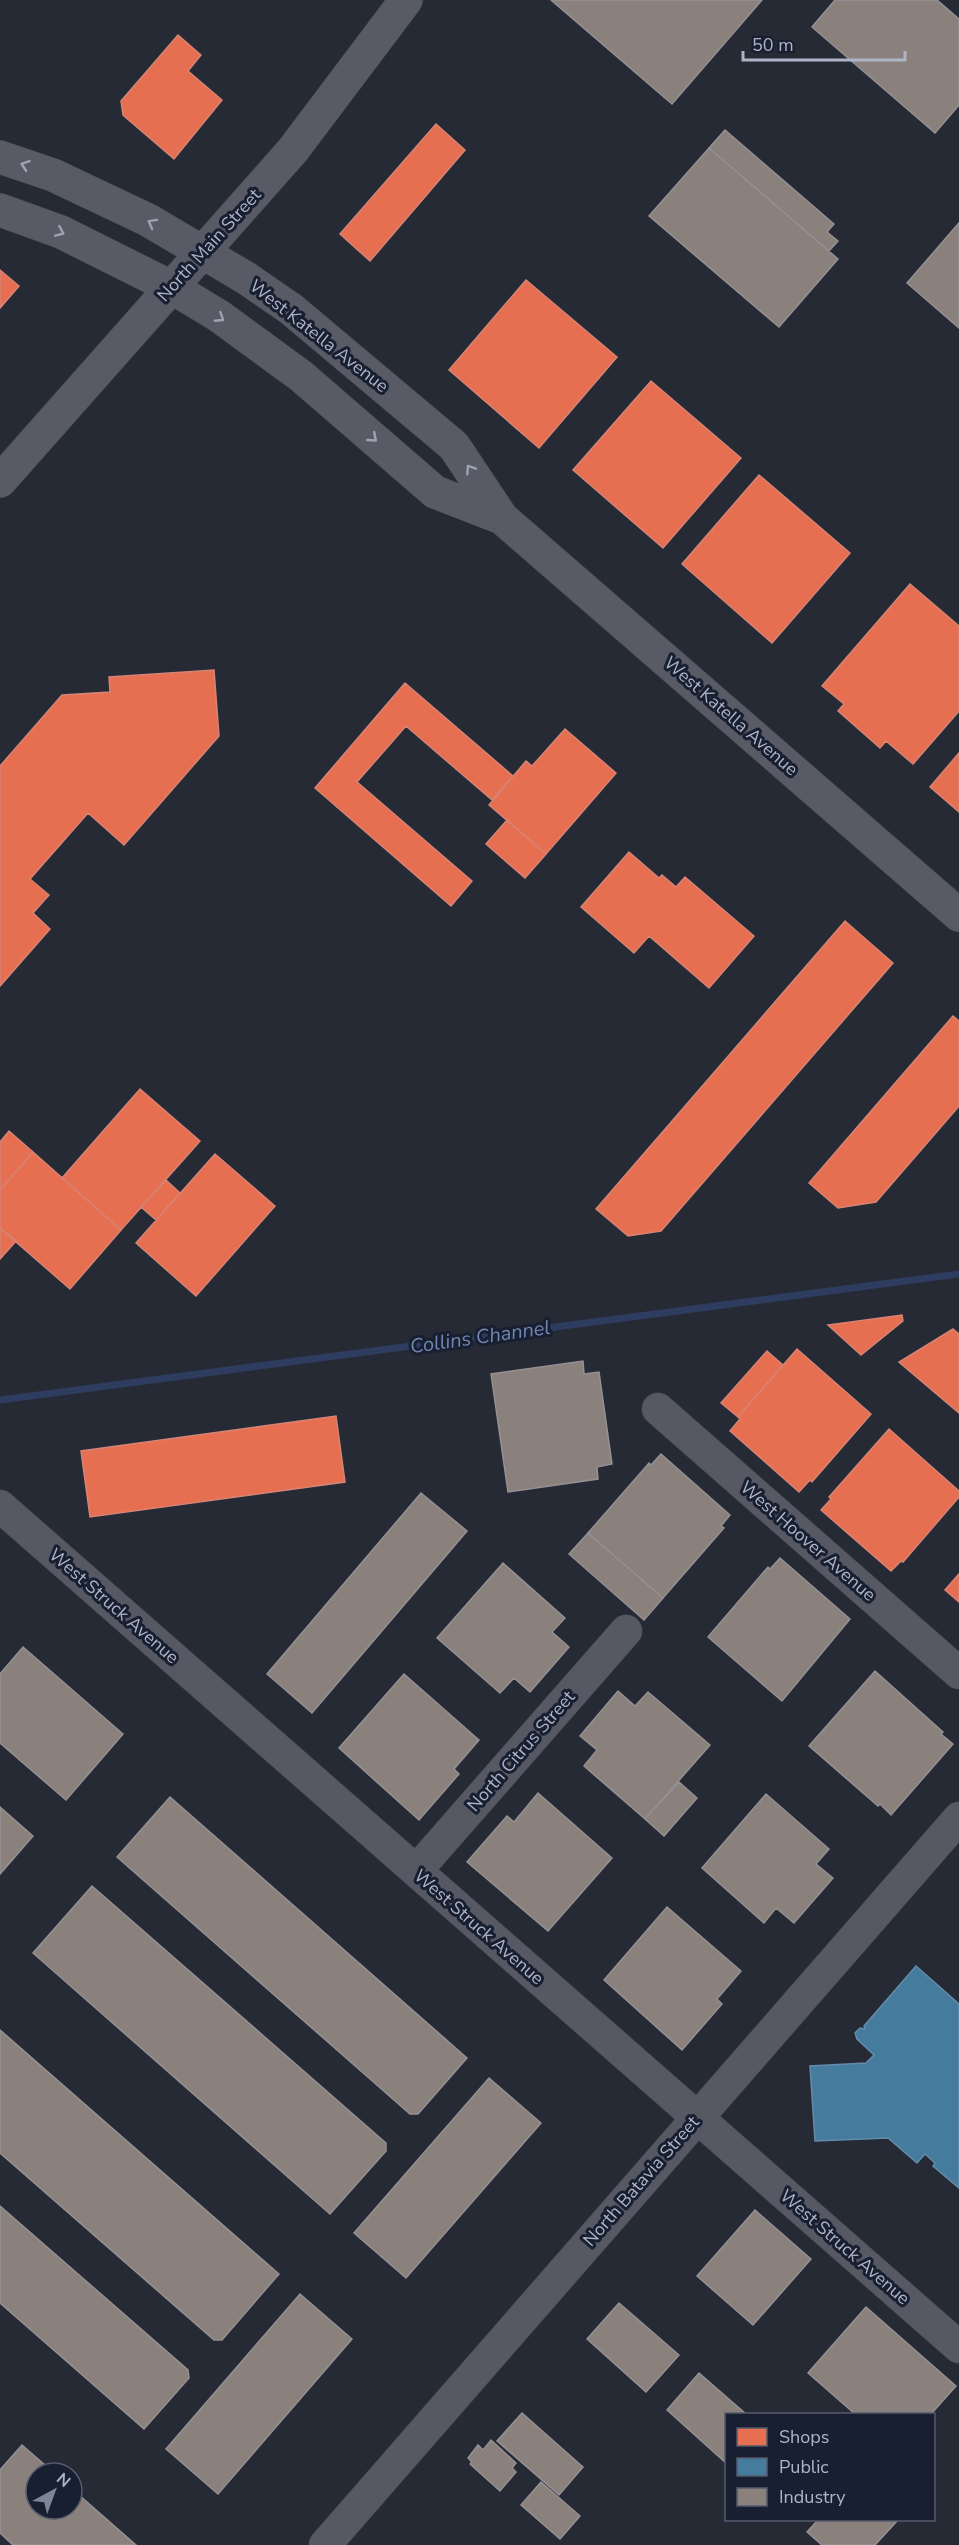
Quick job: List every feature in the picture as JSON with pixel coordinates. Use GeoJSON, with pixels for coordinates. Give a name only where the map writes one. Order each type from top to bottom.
{"type":"FeatureCollection","features":[{"type":"Feature","properties":{"kind":"main road","name":"North Main Street"},"geometry":{"type":"LineString","coordinates":[[0,481],[293,150],[406,0]]}},
{"type":"Feature","properties":{"kind":"main road","name":"West Katella Avenue"},"geometry":{"type":"LineString","coordinates":[[0,157],[53,175],[148,220],[203,252],[291,309],[454,446],[502,518],[959,915]]}},
{"type":"Feature","properties":{"kind":"main road","name":"West Katella Avenue"},"geometry":{"type":"LineString","coordinates":[[0,210],[61,232],[171,287],[219,316],[302,376],[435,492],[502,518]]}},
{"type":"Feature","properties":{"kind":"street","name":"West Hoover Avenue"},"geometry":{"type":"LineString","coordinates":[[658,1409],[959,1673]]}},
{"type":"Feature","properties":{"kind":"street","name":"West Struck Avenue"},"geometry":{"type":"LineString","coordinates":[[0,1506],[959,2347]]}},
{"type":"Feature","properties":{"kind":"street","name":"North Citrus Street"},"geometry":{"type":"LineString","coordinates":[[416,1871],[626,1631]]}},
{"type":"Feature","properties":{"kind":"street","name":"North Batavia Street"},"geometry":{"type":"LineString","coordinates":[[325,2545],[959,1818]]}},
{"type":"Feature","properties":{"kind":"building: Shops"},"geometry":{"type":"Polygon","coordinates":[[[178,35],[201,55],[188,71],[222,100],[174,159],[123,115],[121,101],[178,35]]]}},
{"type":"Feature","properties":{"kind":"building: Shops"},"geometry":{"type":"Polygon","coordinates":[[[436,124],[465,150],[370,261],[340,234],[436,124]]]}},
{"type":"Feature","properties":{"kind":"building: Shops"},"geometry":{"type":"Polygon","coordinates":[[[0,270],[19,286],[0,308],[0,270]]]}},
{"type":"Feature","properties":{"kind":"building: Shops"},"geometry":{"type":"Polygon","coordinates":[[[526,280],[617,357],[539,448],[449,370],[526,280]]]}},
{"type":"Feature","properties":{"kind":"building: Shops"},"geometry":{"type":"Polygon","coordinates":[[[651,381],[741,458],[663,548],[573,470],[651,381]]]}},
{"type":"Feature","properties":{"kind":"building: Shops"},"geometry":{"type":"Polygon","coordinates":[[[759,475],[850,553],[772,643],[682,564],[759,475]]]}},
{"type":"Feature","properties":{"kind":"building: Shops"},"geometry":{"type":"Polygon","coordinates":[[[910,584],[959,626],[959,711],[913,764],[886,741],[880,748],[838,711],[844,704],[822,686],[910,584]]]}},
{"type":"Feature","properties":{"kind":"building: Shops"},"geometry":{"type":"Polygon","coordinates":[[[214,670],[219,736],[124,845],[88,813],[30,879],[49,895],[33,913],[50,929],[0,986],[0,766],[62,695],[110,692],[109,677],[214,670]]]}},
{"type":"Feature","properties":{"kind":"building: Shops"},"geometry":{"type":"Polygon","coordinates":[[[405,683],[513,776],[492,800],[406,726],[357,782],[472,881],[451,906],[315,788],[405,683]]]}},
{"type":"Feature","properties":{"kind":"building: Shops"},"geometry":{"type":"Polygon","coordinates":[[[565,729],[616,773],[546,854],[489,805],[526,761],[532,766],[565,729]]]}},
{"type":"Feature","properties":{"kind":"building: Shops"},"geometry":{"type":"Polygon","coordinates":[[[959,753],[959,812],[930,787],[959,753]]]}},
{"type":"Feature","properties":{"kind":"building: Shops"},"geometry":{"type":"Polygon","coordinates":[[[507,820],[546,854],[525,878],[486,844],[507,820]]]}},
{"type":"Feature","properties":{"kind":"building: Shops"},"geometry":{"type":"Polygon","coordinates":[[[629,852],[659,878],[662,875],[676,887],[685,877],[754,936],[709,988],[649,936],[634,953],[581,907],[629,852]]]}},
{"type":"Feature","properties":{"kind":"building: Shops"},"geometry":{"type":"Polygon","coordinates":[[[845,921],[893,963],[661,1231],[628,1236],[596,1209],[845,921]]]}},
{"type":"Feature","properties":{"kind":"building: Shops"},"geometry":{"type":"Polygon","coordinates":[[[953,1016],[959,1021],[959,1106],[876,1202],[838,1208],[809,1183],[953,1016]]]}},
{"type":"Feature","properties":{"kind":"building: Shops"},"geometry":{"type":"Polygon","coordinates":[[[140,1089],[200,1141],[121,1230],[62,1178],[140,1089]]]}},
{"type":"Feature","properties":{"kind":"building: Shops"},"geometry":{"type":"Polygon","coordinates":[[[9,1131],[33,1152],[0,1190],[0,1142],[9,1131]]]}},
{"type":"Feature","properties":{"kind":"building: Shops"},"geometry":{"type":"Polygon","coordinates":[[[33,1152],[121,1230],[70,1289],[0,1228],[0,1190],[33,1152]]]}},
{"type":"Feature","properties":{"kind":"building: Shops"},"geometry":{"type":"Polygon","coordinates":[[[215,1154],[275,1206],[196,1296],[136,1243],[215,1154]]]}},
{"type":"Feature","properties":{"kind":"building: Shops"},"geometry":{"type":"Polygon","coordinates":[[[166,1180],[180,1193],[156,1220],[141,1207],[166,1180]]]}},
{"type":"Feature","properties":{"kind":"building: Shops"},"geometry":{"type":"Polygon","coordinates":[[[0,1228],[16,1241],[0,1259],[0,1228]]]}},
{"type":"Feature","properties":{"kind":"building: Shops"},"geometry":{"type":"Polygon","coordinates":[[[902,1315],[903,1321],[861,1355],[828,1325],[902,1315]]]}},
{"type":"Feature","properties":{"kind":"building: Shops"},"geometry":{"type":"Polygon","coordinates":[[[953,1329],[959,1334],[959,1413],[899,1362],[953,1329]]]}},
{"type":"Feature","properties":{"kind":"building: Shops"},"geometry":{"type":"Polygon","coordinates":[[[797,1349],[871,1414],[812,1482],[810,1480],[799,1492],[730,1431],[740,1419],[738,1417],[797,1349]]]}},
{"type":"Feature","properties":{"kind":"building: Shops"},"geometry":{"type":"Polygon","coordinates":[[[767,1351],[783,1365],[738,1417],[721,1403],[767,1351]]]}},
{"type":"Feature","properties":{"kind":"building: Shops"},"geometry":{"type":"Polygon","coordinates":[[[336,1416],[345,1482],[90,1517],[81,1451],[336,1416]]]}},
{"type":"Feature","properties":{"kind":"building: Shops"},"geometry":{"type":"Polygon","coordinates":[[[889,1429],[959,1491],[959,1497],[903,1562],[901,1561],[891,1571],[821,1510],[831,1499],[829,1497],[889,1429]]]}},
{"type":"Feature","properties":{"kind":"building: Shops"},"geometry":{"type":"Polygon","coordinates":[[[959,1574],[959,1602],[945,1590],[959,1574]]]}},
{"type":"Feature","properties":{"kind":"building: Public"},"geometry":{"type":"Polygon","coordinates":[[[916,1966],[959,2004],[959,2188],[933,2166],[935,2163],[925,2154],[917,2163],[888,2138],[815,2141],[810,2066],[866,2063],[874,2055],[857,2039],[855,2033],[860,2028],[865,2029],[864,2026],[916,1966]]]}},
{"type":"Feature","properties":{"kind":"building: Industry"},"geometry":{"type":"Polygon","coordinates":[[[551,0],[762,0],[672,104],[551,0]]]}},
{"type":"Feature","properties":{"kind":"building: Industry"},"geometry":{"type":"Polygon","coordinates":[[[835,0],[937,0],[959,19],[959,105],[935,133],[812,27],[835,0]]]}},
{"type":"Feature","properties":{"kind":"building: Industry"},"geometry":{"type":"Polygon","coordinates":[[[725,130],[834,224],[827,232],[838,241],[829,251],[709,148],[725,130]]]}},
{"type":"Feature","properties":{"kind":"building: Industry"},"geometry":{"type":"Polygon","coordinates":[[[709,148],[838,259],[779,327],[649,216],[709,148]]]}},
{"type":"Feature","properties":{"kind":"building: Industry"},"geometry":{"type":"Polygon","coordinates":[[[959,223],[959,328],[907,283],[959,223]]]}},
{"type":"Feature","properties":{"kind":"building: Industry"},"geometry":{"type":"Polygon","coordinates":[[[583,1361],[584,1374],[599,1372],[612,1464],[597,1467],[598,1479],[508,1492],[491,1374],[583,1361]]]}},
{"type":"Feature","properties":{"kind":"building: Industry"},"geometry":{"type":"Polygon","coordinates":[[[661,1454],[730,1515],[721,1526],[724,1528],[663,1598],[588,1533],[649,1463],[651,1465],[661,1454]]]}},
{"type":"Feature","properties":{"kind":"building: Industry"},"geometry":{"type":"Polygon","coordinates":[[[421,1493],[467,1531],[312,1713],[267,1674],[421,1493]]]}},
{"type":"Feature","properties":{"kind":"building: Industry"},"geometry":{"type":"Polygon","coordinates":[[[588,1533],[663,1598],[644,1620],[569,1554],[588,1533]]]}},
{"type":"Feature","properties":{"kind":"building: Industry"},"geometry":{"type":"Polygon","coordinates":[[[780,1558],[850,1619],[782,1701],[708,1637],[768,1567],[770,1569],[780,1558]]]}},
{"type":"Feature","properties":{"kind":"building: Industry"},"geometry":{"type":"Polygon","coordinates":[[[503,1563],[565,1618],[552,1632],[569,1647],[530,1692],[514,1678],[500,1693],[437,1638],[503,1563]]]}},
{"type":"Feature","properties":{"kind":"building: Industry"},"geometry":{"type":"Polygon","coordinates":[[[23,1647],[123,1734],[66,1800],[0,1743],[0,1674],[23,1647]]]}},
{"type":"Feature","properties":{"kind":"building: Industry"},"geometry":{"type":"Polygon","coordinates":[[[875,1671],[943,1732],[941,1734],[953,1744],[891,1815],[809,1746],[875,1671]]]}},
{"type":"Feature","properties":{"kind":"building: Industry"},"geometry":{"type":"Polygon","coordinates":[[[404,1674],[479,1740],[454,1769],[459,1774],[419,1820],[339,1748],[404,1674]]]}},
{"type":"Feature","properties":{"kind":"building: Industry"},"geometry":{"type":"Polygon","coordinates":[[[618,1691],[635,1706],[648,1692],[710,1745],[645,1819],[584,1766],[597,1750],[580,1736],[618,1691]]]}},
{"type":"Feature","properties":{"kind":"building: Industry"},"geometry":{"type":"Polygon","coordinates":[[[679,1782],[697,1798],[664,1836],[645,1819],[679,1782]]]}},
{"type":"Feature","properties":{"kind":"building: Industry"},"geometry":{"type":"Polygon","coordinates":[[[538,1793],[612,1858],[548,1931],[467,1862],[507,1816],[514,1822],[538,1793]]]}},
{"type":"Feature","properties":{"kind":"building: Industry"},"geometry":{"type":"Polygon","coordinates":[[[766,1794],[829,1849],[816,1864],[833,1878],[794,1923],[776,1908],[764,1923],[702,1868],[766,1794]]]}},
{"type":"Feature","properties":{"kind":"building: Industry"},"geometry":{"type":"Polygon","coordinates":[[[170,1797],[467,2058],[418,2114],[410,2114],[117,1857],[170,1797]]]}},
{"type":"Feature","properties":{"kind":"building: Industry"},"geometry":{"type":"Polygon","coordinates":[[[0,1807],[33,1836],[0,1874],[0,1807]]]}},
{"type":"Feature","properties":{"kind":"building: Industry"},"geometry":{"type":"Polygon","coordinates":[[[92,1886],[386,2143],[386,2151],[330,2214],[33,1953],[92,1886]]]}},
{"type":"Feature","properties":{"kind":"building: Industry"},"geometry":{"type":"Polygon","coordinates":[[[667,1907],[741,1971],[717,1999],[722,2004],[682,2050],[604,1980],[667,1907]]]}},
{"type":"Feature","properties":{"kind":"building: Industry"},"geometry":{"type":"Polygon","coordinates":[[[0,2030],[279,2274],[222,2340],[214,2340],[0,2153],[0,2030]]]}},
{"type":"Feature","properties":{"kind":"building: Industry"},"geometry":{"type":"Polygon","coordinates":[[[489,2078],[541,2123],[406,2278],[354,2233],[489,2078]]]}},
{"type":"Feature","properties":{"kind":"building: Industry"},"geometry":{"type":"Polygon","coordinates":[[[0,2206],[188,2370],[189,2378],[144,2429],[0,2303],[0,2206]]]}},
{"type":"Feature","properties":{"kind":"building: Industry"},"geometry":{"type":"Polygon","coordinates":[[[755,2210],[811,2259],[753,2325],[697,2276],[755,2210]]]}},
{"type":"Feature","properties":{"kind":"building: Industry"},"geometry":{"type":"Polygon","coordinates":[[[300,2294],[352,2339],[218,2494],[166,2449],[300,2294]]]}},
{"type":"Feature","properties":{"kind":"building: Industry"},"geometry":{"type":"Polygon","coordinates":[[[619,2303],[679,2355],[646,2392],[587,2339],[619,2303]]]}},
{"type":"Feature","properties":{"kind":"building: Industry"},"geometry":{"type":"Polygon","coordinates":[[[866,2307],[956,2386],[932,2413],[854,2413],[808,2373],[866,2307]]]}},
{"type":"Feature","properties":{"kind":"building: Industry"},"geometry":{"type":"Polygon","coordinates":[[[699,2373],[745,2413],[725,2413],[725,2462],[667,2410],[699,2373]]]}},
{"type":"Feature","properties":{"kind":"building: Industry"},"geometry":{"type":"Polygon","coordinates":[[[522,2413],[583,2467],[559,2495],[497,2441],[522,2413]]]}},
{"type":"Feature","properties":{"kind":"building: Industry"},"geometry":{"type":"Polygon","coordinates":[[[491,2440],[516,2463],[512,2468],[516,2472],[500,2491],[470,2464],[472,2462],[468,2458],[478,2445],[483,2450],[491,2440]]]}},
{"type":"Feature","properties":{"kind":"building: Industry"},"geometry":{"type":"Polygon","coordinates":[[[22,2445],[40,2461],[24,2461],[24,2521],[84,2521],[84,2500],[136,2545],[13,2545],[0,2533],[0,2470],[22,2445]]]}},
{"type":"Feature","properties":{"kind":"building: Industry"},"geometry":{"type":"Polygon","coordinates":[[[541,2482],[580,2516],[560,2539],[521,2505],[541,2482]]]}},
{"type":"Feature","properties":{"kind":"building: Industry"},"geometry":{"type":"Polygon","coordinates":[[[817,2521],[897,2521],[875,2545],[822,2545],[807,2532],[817,2521]]]}},
{"type":"Feature","properties":{"kind":"waterway","name":"Collins Channel"},"geometry":{"type":"LineString","coordinates":[[0,1400],[959,1274]]}}]}
